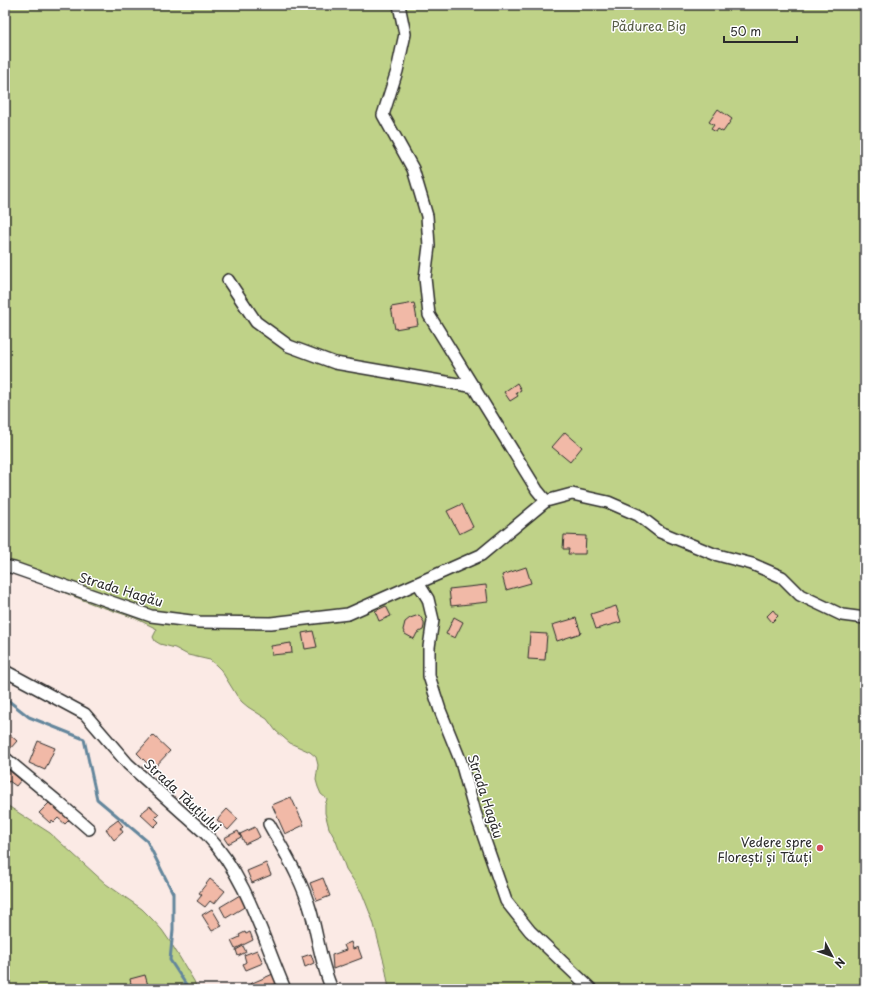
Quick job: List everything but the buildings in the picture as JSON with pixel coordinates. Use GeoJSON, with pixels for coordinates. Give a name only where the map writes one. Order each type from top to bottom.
{"type":"FeatureCollection","features":[{"type":"Feature","properties":{"kind":"street"},"geometry":{"type":"LineString","coordinates":[[400,5],[405,34],[397,71],[383,115],[413,169],[427,216],[429,246],[425,278],[430,315],[537,490],[546,501],[572,494],[608,502],[638,515],[660,532],[714,554],[752,564],[782,578],[800,595],[842,615],[865,618]]}},
{"type":"Feature","properties":{"kind":"street"},"geometry":{"type":"LineString","coordinates":[[228,280],[256,322],[289,346],[335,363],[475,387]]}},
{"type":"Feature","properties":{"kind":"street","name":"Strada Hagău"},"geometry":{"type":"LineString","coordinates":[[5,566],[152,616],[199,622],[271,623],[348,614],[481,554],[546,501]]}},
{"type":"Feature","properties":{"kind":"street","name":"Strada Hagău"},"geometry":{"type":"LineString","coordinates":[[418,583],[428,599],[433,620],[429,647],[429,676],[440,710],[461,762],[475,812],[506,900],[530,931],[591,989]]}},
{"type":"Feature","properties":{"kind":"street","name":"Strada Tăuțiului"},"geometry":{"type":"LineString","coordinates":[[5,671],[85,714],[128,764],[206,834],[217,846],[230,865],[252,905],[285,989]]}},
{"type":"Feature","properties":{"kind":"street"},"geometry":{"type":"LineString","coordinates":[[5,758],[89,829]]}},
{"type":"Feature","properties":{"kind":"street"},"geometry":{"type":"LineString","coordinates":[[269,824],[299,878],[311,912],[317,940],[332,989]]}},
{"type":"Feature","properties":{"kind":"green space","name":"Pădurea Big"},"geometry":{"type":"Polygon","coordinates":[[[5,5],[865,5],[865,989],[389,989],[385,966],[373,921],[362,893],[346,869],[336,841],[329,828],[325,813],[327,799],[321,794],[316,780],[318,765],[316,757],[310,752],[290,743],[276,731],[267,719],[242,702],[221,670],[210,660],[188,655],[175,648],[160,644],[155,641],[153,637],[157,629],[135,618],[93,604],[38,582],[5,558],[5,5]]]}},
{"type":"Feature","properties":{"kind":"green space"},"geometry":{"type":"Polygon","coordinates":[[[5,804],[50,833],[106,884],[142,909],[162,930],[171,943],[194,981],[197,989],[5,989],[5,804]]]}},
{"type":"Feature","properties":{"kind":"waterway"},"geometry":{"type":"LineString","coordinates":[[5,698],[29,717],[84,739],[97,799],[147,841],[173,893],[173,930],[170,960],[189,989]]}},
{"type":"Feature","properties":{"kind":"place","name":"Vedere spre Florești și Tăuți"},"geometry":{"type":"Point","coordinates":[820,848]}}]}
